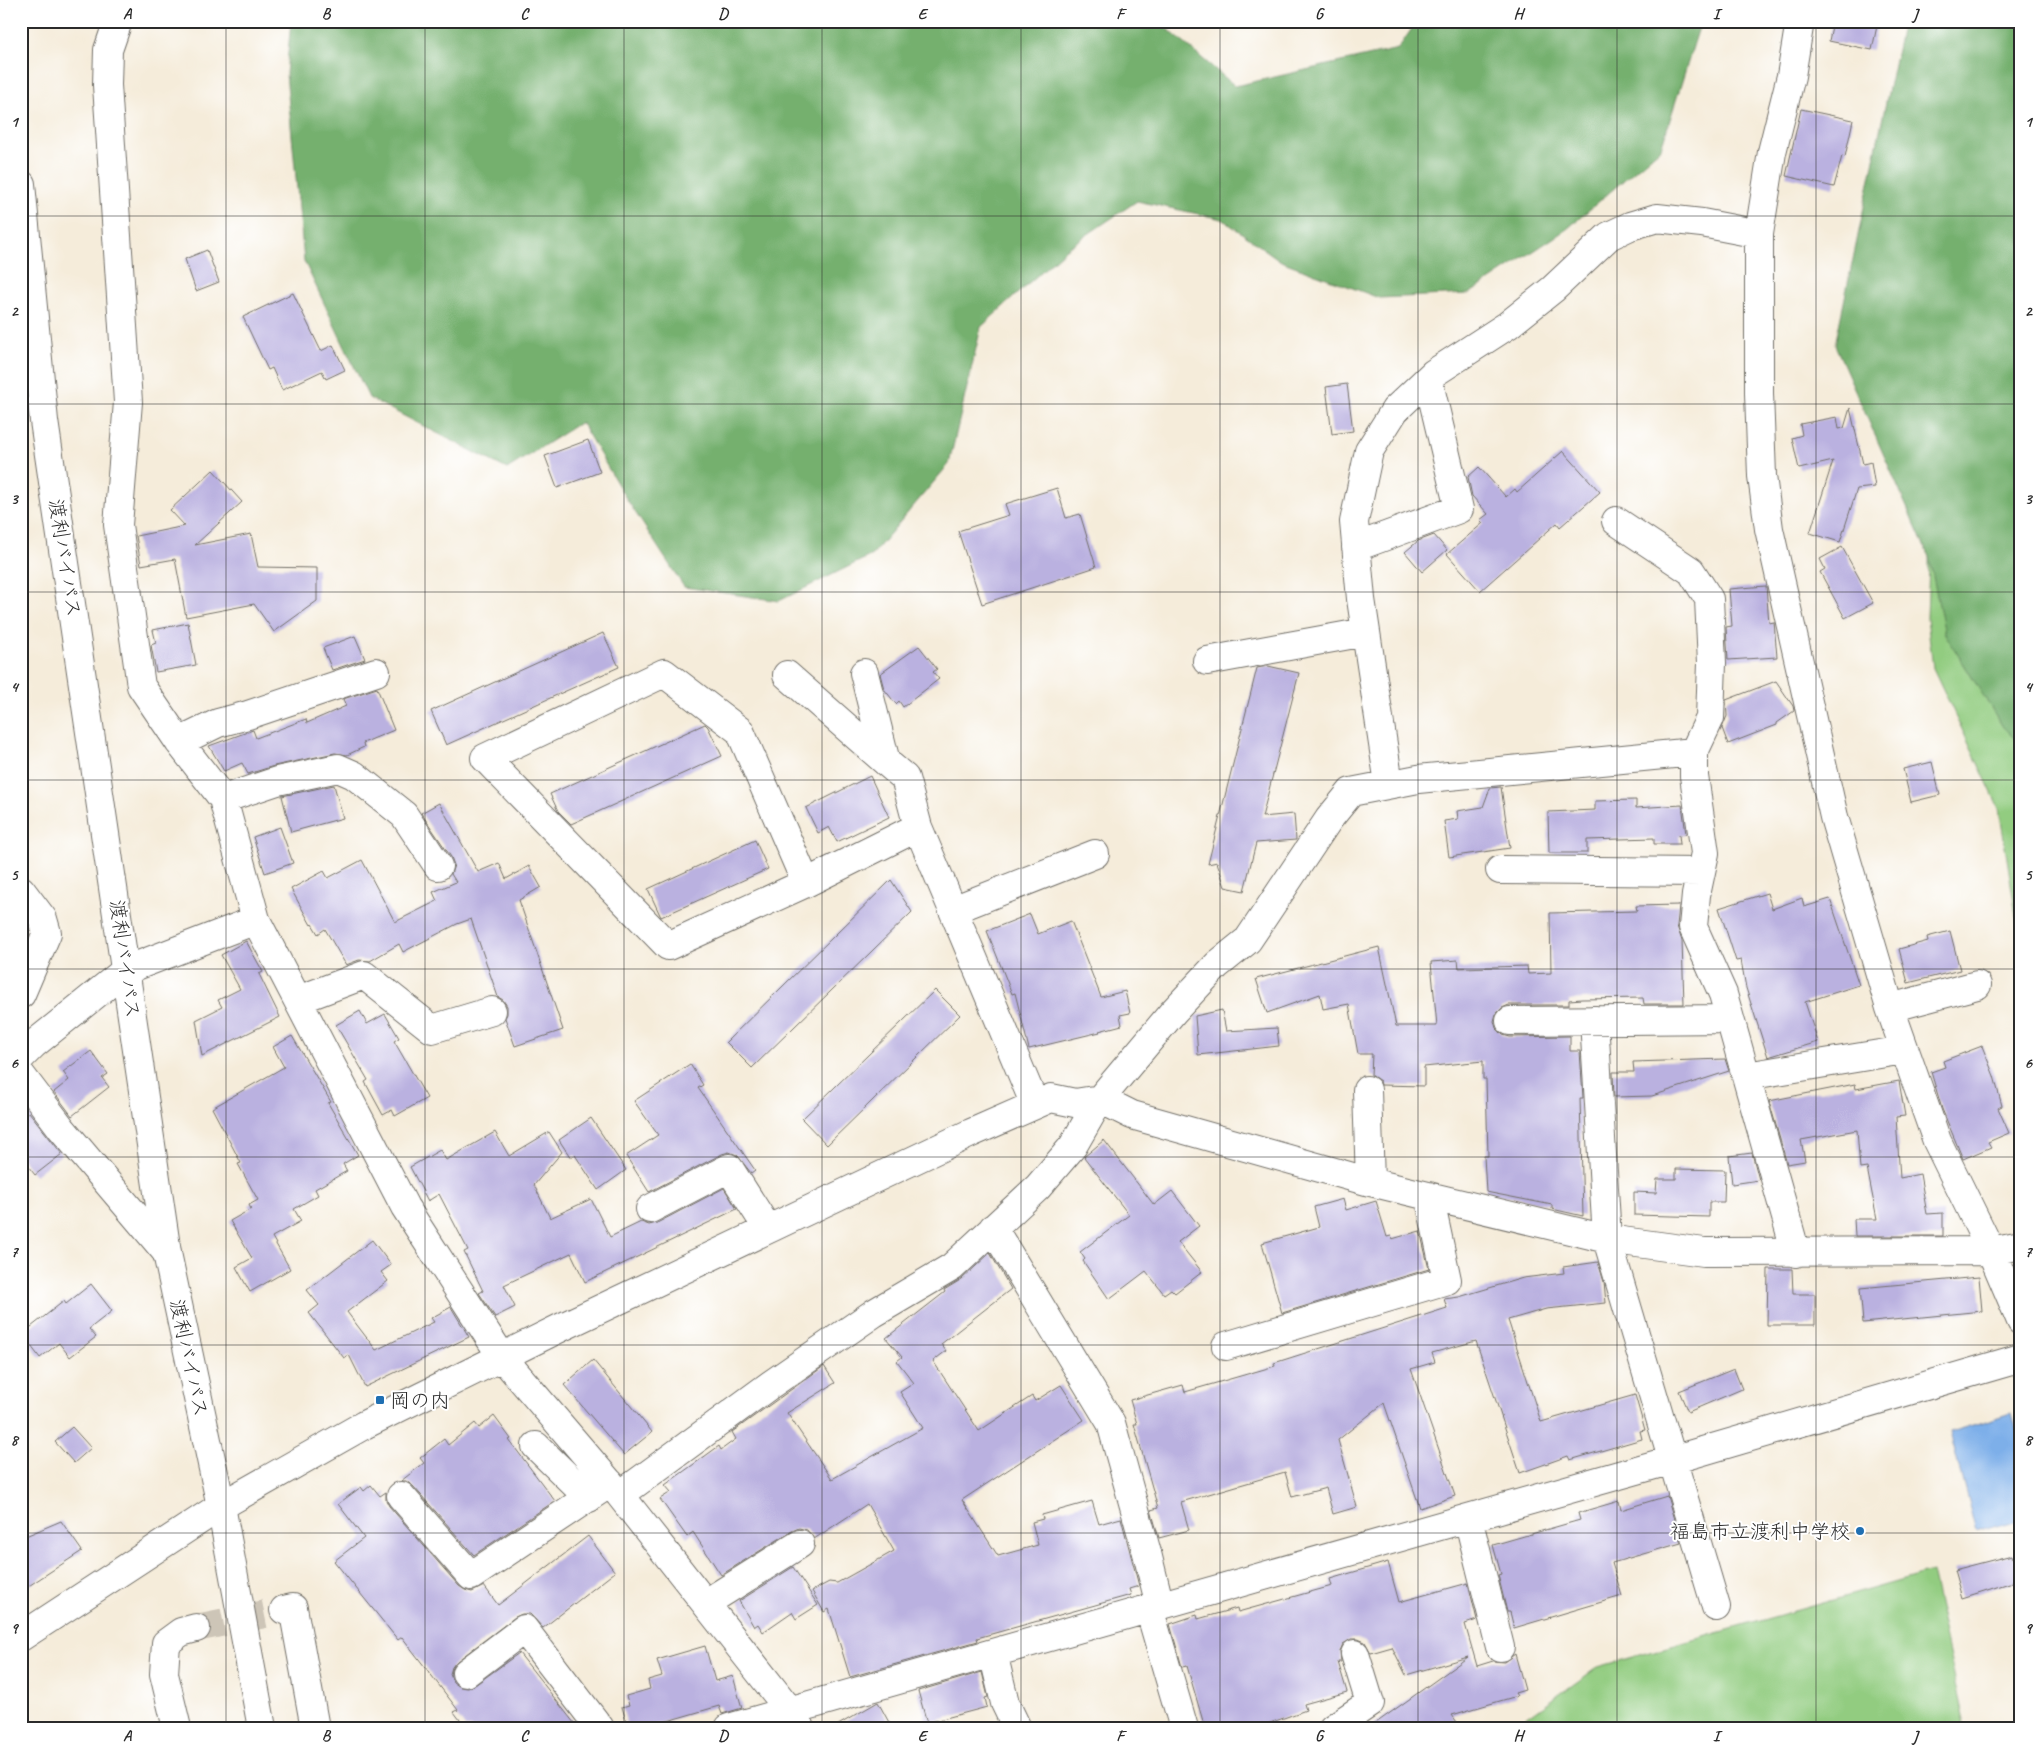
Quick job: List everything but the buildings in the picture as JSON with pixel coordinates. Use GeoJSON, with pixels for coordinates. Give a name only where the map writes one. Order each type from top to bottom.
{"type":"FeatureCollection","features":[{"type":"Feature","properties":{"kind":"main road"},"geometry":{"type":"LineString","coordinates":[[118,21],[108,50],[107,85],[128,402],[118,525],[141,686],[179,742],[223,798],[256,920],[405,1207],[502,1357],[606,1492],[706,1603],[795,1719]]}},
{"type":"Feature","properties":{"kind":"main road"},"geometry":{"type":"LineString","coordinates":[[1800,21],[1791,76],[1772,152],[1759,234],[1759,394],[1762,476],[1769,529],[1834,817],[1890,1008],[1937,1141],[1991,1251],[2021,1321]]}},
{"type":"Feature","properties":{"kind":"main road","name":"渡利バイパス"},"geometry":{"type":"LineString","coordinates":[[21,184],[44,421],[167,1253],[221,1506],[262,1728]]}},
{"type":"Feature","properties":{"kind":"main road"},"geometry":{"type":"LineString","coordinates":[[1390,784],[1366,632],[1354,522],[1369,451],[1394,410],[1434,373],[1508,325],[1553,289],[1609,236],[1630,226],[1658,218],[1759,234]]}},
{"type":"Feature","properties":{"kind":"main road"},"geometry":{"type":"LineString","coordinates":[[1356,547],[1459,509],[1428,379]]}},
{"type":"Feature","properties":{"kind":"main road"},"geometry":{"type":"LineString","coordinates":[[1616,521],[1691,570],[1709,599],[1712,663],[1710,718],[1694,752],[1694,776],[1706,853],[1701,872],[1693,927],[1723,994],[1796,1253]]}},
{"type":"Feature","properties":{"kind":"main road"},"geometry":{"type":"LineString","coordinates":[[1207,661],[1366,632]]}},
{"type":"Feature","properties":{"kind":"main road"},"geometry":{"type":"LineString","coordinates":[[179,742],[218,723],[248,715],[376,672]]}},
{"type":"Feature","properties":{"kind":"main road"},"geometry":{"type":"LineString","coordinates":[[806,883],[740,732],[664,673],[485,758],[668,946],[806,883],[918,827]]}},
{"type":"Feature","properties":{"kind":"main road"},"geometry":{"type":"LineString","coordinates":[[864,673],[886,762]]}},
{"type":"Feature","properties":{"kind":"main road"},"geometry":{"type":"LineString","coordinates":[[787,675],[905,778],[918,827],[952,910],[1043,1102]]}},
{"type":"Feature","properties":{"kind":"main road"},"geometry":{"type":"LineString","coordinates":[[401,1496],[471,1576],[606,1492],[770,1385],[874,1313],[952,1267],[1038,1187],[1073,1146],[1100,1099],[1173,1012],[1217,965],[1248,940],[1329,820],[1351,792],[1418,779],[1694,752]]}},
{"type":"Feature","properties":{"kind":"main road"},"geometry":{"type":"LineString","coordinates":[[223,798],[277,781],[338,768],[354,775],[404,814],[438,866]]}},
{"type":"Feature","properties":{"kind":"main road"},"geometry":{"type":"LineString","coordinates":[[952,910],[1094,854]]}},
{"type":"Feature","properties":{"kind":"main road"},"geometry":{"type":"LineString","coordinates":[[1500,870],[1701,872]]}},
{"type":"Feature","properties":{"kind":"main road"},"geometry":{"type":"LineString","coordinates":[[21,890],[43,919],[47,933],[21,994]]}},
{"type":"Feature","properties":{"kind":"main road"},"geometry":{"type":"LineString","coordinates":[[26,1043],[126,970],[256,920]]}},
{"type":"Feature","properties":{"kind":"main road"},"geometry":{"type":"LineString","coordinates":[[298,1000],[364,975],[432,1029],[492,1011]]}},
{"type":"Feature","properties":{"kind":"main road"},"geometry":{"type":"LineString","coordinates":[[1890,1008],[1977,985]]}},
{"type":"Feature","properties":{"kind":"main road"},"geometry":{"type":"LineString","coordinates":[[1510,1021],[1730,1019]]}},
{"type":"Feature","properties":{"kind":"main road"},"geometry":{"type":"LineString","coordinates":[[1594,1020],[1607,1239],[1716,1608]]}},
{"type":"Feature","properties":{"kind":"main road"},"geometry":{"type":"LineString","coordinates":[[1746,1076],[1904,1050]]}},
{"type":"Feature","properties":{"kind":"main road"},"geometry":{"type":"LineString","coordinates":[[21,1075],[62,1129],[167,1253]]}},
{"type":"Feature","properties":{"kind":"main road"},"geometry":{"type":"LineString","coordinates":[[1367,1090],[1370,1182]]}},
{"type":"Feature","properties":{"kind":"main road"},"geometry":{"type":"LineString","coordinates":[[21,1637],[221,1506],[364,1425],[768,1229],[970,1133],[1043,1102],[1075,1102],[1100,1099],[1132,1115],[1370,1182],[1607,1239],[1704,1252],[1991,1251],[2021,1245]]}},
{"type":"Feature","properties":{"kind":"main road"},"geometry":{"type":"LineString","coordinates":[[650,1209],[729,1168],[768,1229]]}},
{"type":"Feature","properties":{"kind":"main road"},"geometry":{"type":"LineString","coordinates":[[1226,1346],[1447,1280],[1429,1196]]}},
{"type":"Feature","properties":{"kind":"main road"},"geometry":{"type":"LineString","coordinates":[[993,1228],[1111,1423],[1184,1728]]}},
{"type":"Feature","properties":{"kind":"main road"},"geometry":{"type":"LineString","coordinates":[[729,1728],[795,1719],[994,1653],[1672,1460],[2021,1358]]}},
{"type":"Feature","properties":{"kind":"main road"},"geometry":{"type":"LineString","coordinates":[[536,1446],[606,1492]]}},
{"type":"Feature","properties":{"kind":"main road"},"geometry":{"type":"LineString","coordinates":[[1468,1518],[1500,1647]]}},
{"type":"Feature","properties":{"kind":"main road"},"geometry":{"type":"LineString","coordinates":[[706,1603],[800,1544]]}},
{"type":"Feature","properties":{"kind":"main road"},"geometry":{"type":"LineString","coordinates":[[284,1610],[293,1608],[315,1728]]}},
{"type":"Feature","properties":{"kind":"main road"},"geometry":{"type":"LineString","coordinates":[[178,1728],[164,1674],[166,1643],[181,1632],[196,1628]]}},
{"type":"Feature","properties":{"kind":"main road"},"geometry":{"type":"LineString","coordinates":[[466,1673],[524,1629],[600,1728]]}},
{"type":"Feature","properties":{"kind":"main road"},"geometry":{"type":"LineString","coordinates":[[994,1653],[1005,1702],[1017,1728]]}},
{"type":"Feature","properties":{"kind":"main road"},"geometry":{"type":"LineString","coordinates":[[1333,1728],[1370,1703],[1355,1654]]}},
{"type":"Feature","properties":{"kind":"green space"},"geometry":{"type":"Polygon","coordinates":[[[291,21],[1158,21],[1235,86],[1398,49],[1417,21],[1701,21],[1661,148],[1567,229],[1469,294],[1379,298],[1281,261],[1222,219],[1137,201],[1066,249],[981,327],[949,464],[872,555],[779,601],[684,587],[624,495],[581,422],[507,469],[369,398],[304,261],[286,74],[291,21]]]}},
{"type":"Feature","properties":{"kind":"green space"},"geometry":{"type":"Polygon","coordinates":[[[1903,21],[2021,21],[2021,745],[2003,727],[1945,634],[1929,557],[1835,345],[1903,21]]]}},
{"type":"Feature","properties":{"kind":"green space"},"geometry":{"type":"Polygon","coordinates":[[[2021,21],[2021,928],[2018,928],[1999,808],[1933,668],[1927,618],[1934,425],[2021,21]]]}},
{"type":"Feature","properties":{"kind":"green space"},"geometry":{"type":"Polygon","coordinates":[[[1931,1572],[1966,1728],[1512,1728],[1598,1667],[1931,1572]]]}},
{"type":"Feature","properties":{"kind":"water"},"geometry":{"type":"Polygon","coordinates":[[[2012,1413],[2021,1448],[2021,1519],[1976,1532],[1950,1432],[2012,1413]]]}},
{"type":"Feature","properties":{"kind":"tunnel"},"geometry":{"type":"LineString","coordinates":[[196,1628],[284,1610]]}},
{"type":"Feature","properties":{"kind":"place","name":"岡の内"},"geometry":{"type":"Point","coordinates":[380,1400]}},
{"type":"Feature","properties":{"kind":"place","name":"福島市立渡利中学校"},"geometry":{"type":"Point","coordinates":[1860,1531]}}]}
